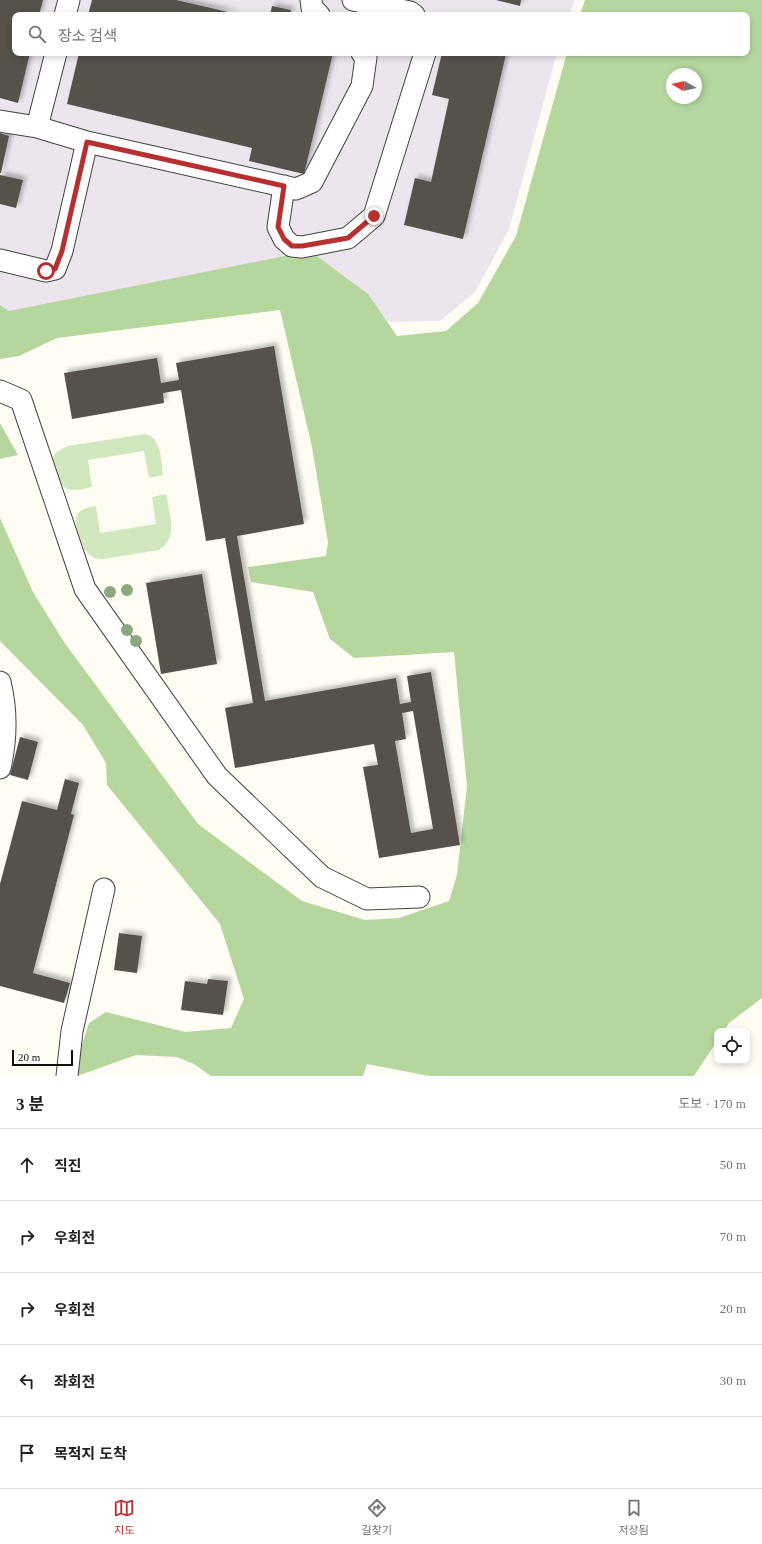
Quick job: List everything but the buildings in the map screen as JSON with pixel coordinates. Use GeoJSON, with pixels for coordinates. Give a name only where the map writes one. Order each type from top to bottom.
{"type":"FeatureCollection","features":[{"type":"Feature","properties":{"kind":"street"},"geometry":{"type":"LineString","coordinates":[[66,12],[69,0]]}},
{"type":"Feature","properties":{"kind":"street"},"geometry":{"type":"LineString","coordinates":[[311,0],[312,8],[316,12]]}},
{"type":"Feature","properties":{"kind":"street"},"geometry":{"type":"LineString","coordinates":[[352,0],[410,12]]}},
{"type":"Feature","properties":{"kind":"street"},"geometry":{"type":"LineString","coordinates":[[37,127],[55,56]]}},
{"type":"Feature","properties":{"kind":"street"},"geometry":{"type":"LineString","coordinates":[[0,121],[37,127],[87,142],[296,189],[312,182],[362,86],[365,56]]}},
{"type":"Feature","properties":{"kind":"street"},"geometry":{"type":"LineString","coordinates":[[284,186],[278,227],[284,239],[292,246],[302,246],[348,238],[374,216],[424,56]]}},
{"type":"Feature","properties":{"kind":"street"},"geometry":{"type":"LineString","coordinates":[[0,260],[46,271],[55,269],[62,251],[87,142]]}},
{"type":"Feature","properties":{"kind":"street"},"geometry":{"type":"LineString","coordinates":[[0,391],[21,400],[85,589],[217,776],[322,877],[367,899],[419,897]]}},
{"type":"Feature","properties":{"kind":"street"},"geometry":{"type":"LineString","coordinates":[[0,682],[5,732],[0,768]]}},
{"type":"Feature","properties":{"kind":"street"},"geometry":{"type":"LineString","coordinates":[[67,1076],[72,1031],[104,889]]}},
{"type":"Feature","properties":{"kind":"shaded area"},"geometry":{"type":"Polygon","coordinates":[[[0,0],[575,0],[570,12],[12,12],[12,56],[556,56],[509,229],[475,292],[440,321],[373,322],[313,274],[0,322],[0,0]]]}},
{"type":"Feature","properties":{"kind":"green space"},"geometry":{"type":"Polygon","coordinates":[[[585,0],[762,0],[762,998],[729,1023],[726,1028],[714,1028],[714,1046],[694,1076],[429,1076],[367,1064],[363,1076],[211,1076],[194,1064],[177,1057],[136,1055],[77,1076],[77,1060],[89,1023],[106,1012],[185,1032],[231,1028],[244,999],[220,924],[107,785],[106,763],[83,725],[0,641],[0,518],[33,592],[64,642],[198,824],[302,901],[365,920],[399,918],[449,901],[457,875],[467,786],[454,652],[354,658],[330,639],[313,592],[251,582],[248,567],[326,556],[328,542],[312,447],[280,310],[57,338],[19,356],[0,359],[0,305],[9,311],[310,251],[368,294],[397,336],[446,331],[478,303],[516,236],[566,56],[750,56],[750,12],[581,12],[585,0]]]}},
{"type":"Feature","properties":{"kind":"green space"},"geometry":{"type":"Polygon","coordinates":[[[0,423],[18,455],[0,459],[0,423]]]}},
{"type":"Feature","properties":{"kind":"green space"},"geometry":{"type":"Polygon","coordinates":[[[145,434],[151,436],[158,445],[163,475],[149,478],[144,451],[88,460],[92,487],[71,490],[64,487],[55,475],[52,465],[53,457],[57,452],[68,446],[145,434]]]}},
{"type":"Feature","properties":{"kind":"green space"},"geometry":{"type":"Polygon","coordinates":[[[166,494],[171,532],[165,545],[159,550],[104,559],[94,558],[87,553],[81,541],[76,524],[77,515],[84,509],[96,506],[100,533],[156,524],[152,497],[166,494]]]}},
{"type":"Feature","properties":{"kind":"route"},"geometry":{"type":"LineString","coordinates":[[46,271],[55,269],[62,251],[87,142],[284,186],[278,227],[284,239],[292,246],[302,246],[348,238],[374,216]]}}]}
